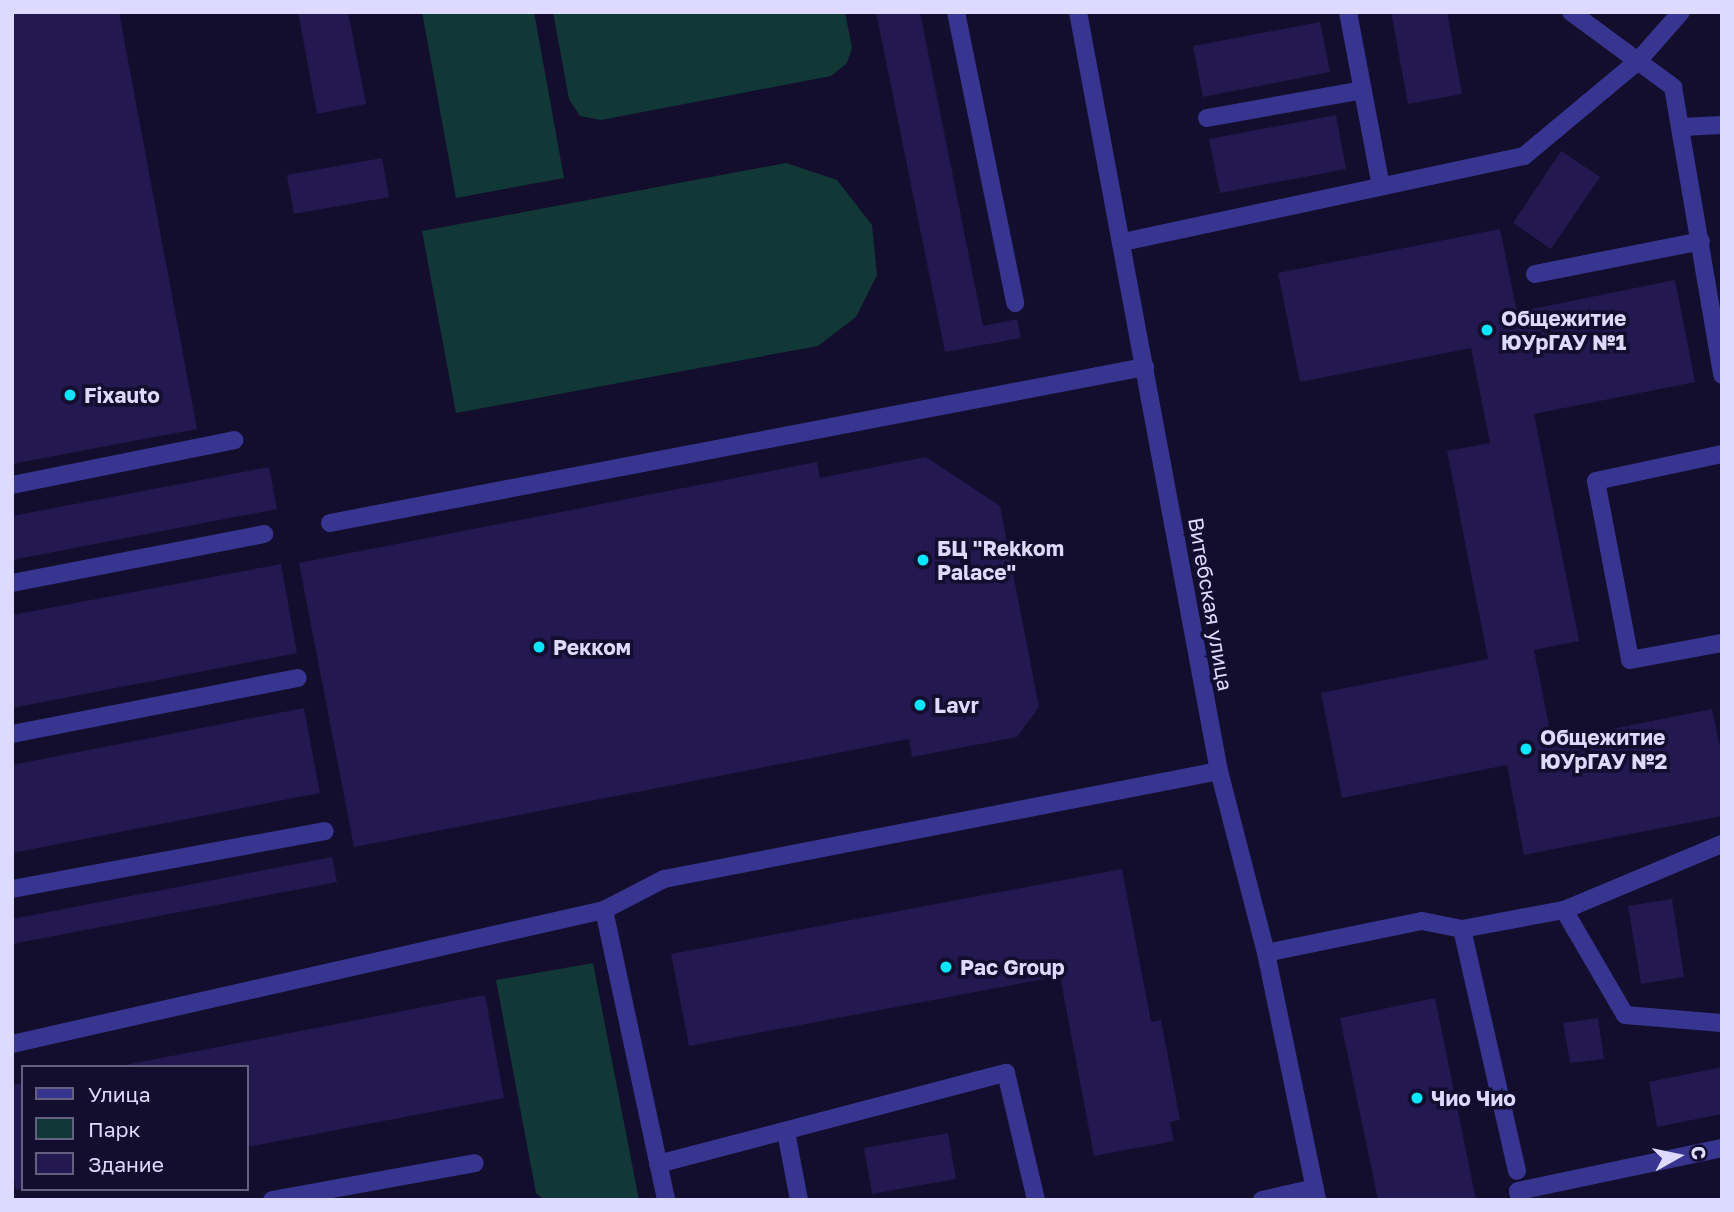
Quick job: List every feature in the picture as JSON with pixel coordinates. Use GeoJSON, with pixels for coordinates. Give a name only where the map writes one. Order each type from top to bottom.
{"type":"FeatureCollection","features":[{"type":"Feature","properties":{"kind":"street"},"geometry":{"type":"LineString","coordinates":[[956,12],[1015,303]]}},
{"type":"Feature","properties":{"kind":"street","name":"Витебская улица"},"geometry":{"type":"LineString","coordinates":[[1078,12],[1123,242],[1219,771],[1266,953],[1316,1194]]}},
{"type":"Feature","properties":{"kind":"street"},"geometry":{"type":"LineString","coordinates":[[1348,12],[1381,186]]}},
{"type":"Feature","properties":{"kind":"street"},"geometry":{"type":"LineString","coordinates":[[1571,12],[1673,87],[1682,127],[1722,375]]}},
{"type":"Feature","properties":{"kind":"street"},"geometry":{"type":"LineString","coordinates":[[1123,242],[1524,156],[1638,61],[1681,12]]}},
{"type":"Feature","properties":{"kind":"street"},"geometry":{"type":"LineString","coordinates":[[1207,118],[1363,90]]}},
{"type":"Feature","properties":{"kind":"street"},"geometry":{"type":"LineString","coordinates":[[1682,127],[1722,125]]}},
{"type":"Feature","properties":{"kind":"street"},"geometry":{"type":"LineString","coordinates":[[1535,274],[1700,241]]}},
{"type":"Feature","properties":{"kind":"street"},"geometry":{"type":"LineString","coordinates":[[330,523],[1144,367]]}},
{"type":"Feature","properties":{"kind":"street"},"geometry":{"type":"LineString","coordinates":[[12,485],[235,440]]}},
{"type":"Feature","properties":{"kind":"street"},"geometry":{"type":"LineString","coordinates":[[1722,454],[1597,481],[1630,660],[1722,643]]}},
{"type":"Feature","properties":{"kind":"street"},"geometry":{"type":"LineString","coordinates":[[12,583],[264,534]]}},
{"type":"Feature","properties":{"kind":"street"},"geometry":{"type":"LineString","coordinates":[[12,734],[298,678]]}},
{"type":"Feature","properties":{"kind":"street"},"geometry":{"type":"LineString","coordinates":[[12,1044],[604,910],[664,879],[1219,771]]}},
{"type":"Feature","properties":{"kind":"street"},"geometry":{"type":"LineString","coordinates":[[12,889],[326,831]]}},
{"type":"Feature","properties":{"kind":"street"},"geometry":{"type":"LineString","coordinates":[[1266,953],[1422,921],[1462,929],[1564,910],[1722,844]]}},
{"type":"Feature","properties":{"kind":"street"},"geometry":{"type":"LineString","coordinates":[[604,910],[666,1200]]}},
{"type":"Feature","properties":{"kind":"street"},"geometry":{"type":"LineString","coordinates":[[1564,910],[1625,1015],[1722,1023]]}},
{"type":"Feature","properties":{"kind":"street"},"geometry":{"type":"LineString","coordinates":[[1462,929],[1517,1171]]}},
{"type":"Feature","properties":{"kind":"street"},"geometry":{"type":"LineString","coordinates":[[657,1164],[1006,1073],[1036,1200]]}},
{"type":"Feature","properties":{"kind":"street"},"geometry":{"type":"LineString","coordinates":[[786,1132],[799,1200]]}},
{"type":"Feature","properties":{"kind":"street"},"geometry":{"type":"LineString","coordinates":[[1520,1200],[1518,1191],[1722,1148]]}},
{"type":"Feature","properties":{"kind":"street"},"geometry":{"type":"LineString","coordinates":[[272,1200],[475,1163]]}},
{"type":"Feature","properties":{"kind":"street"},"geometry":{"type":"LineString","coordinates":[[1262,1200],[1316,1194]]}},
{"type":"Feature","properties":{"kind":"green space"},"geometry":{"type":"Polygon","coordinates":[[[422,12],[534,12],[564,178],[456,198],[422,12]]]}},
{"type":"Feature","properties":{"kind":"green space"},"geometry":{"type":"Polygon","coordinates":[[[553,12],[845,12],[852,48],[847,63],[831,76],[601,120],[580,116],[569,99],[553,12]]]}},
{"type":"Feature","properties":{"kind":"green space"},"geometry":{"type":"Polygon","coordinates":[[[786,163],[837,180],[872,225],[877,275],[856,317],[818,346],[456,413],[422,231],[786,163]]]}},
{"type":"Feature","properties":{"kind":"green space"},"geometry":{"type":"Polygon","coordinates":[[[593,963],[639,1200],[544,1200],[536,1193],[496,980],[593,963]]]}},
{"type":"Feature","properties":{"kind":"building"},"geometry":{"type":"Polygon","coordinates":[[[12,12],[119,12],[197,429],[12,464],[12,12]]]}},
{"type":"Feature","properties":{"kind":"building"},"geometry":{"type":"Polygon","coordinates":[[[298,12],[348,12],[366,104],[317,114],[298,12]]]}},
{"type":"Feature","properties":{"kind":"building"},"geometry":{"type":"Polygon","coordinates":[[[876,12],[920,12],[983,326],[1017,319],[1021,338],[945,352],[876,12]]]}},
{"type":"Feature","properties":{"kind":"building"},"geometry":{"type":"Polygon","coordinates":[[[1391,12],[1447,12],[1462,94],[1408,104],[1391,12]]]}},
{"type":"Feature","properties":{"kind":"building"},"geometry":{"type":"Polygon","coordinates":[[[1320,22],[1330,72],[1203,97],[1193,46],[1320,22]]]}},
{"type":"Feature","properties":{"kind":"building"},"geometry":{"type":"Polygon","coordinates":[[[1336,115],[1346,169],[1220,193],[1209,139],[1336,115]]]}},
{"type":"Feature","properties":{"kind":"building"},"geometry":{"type":"Polygon","coordinates":[[[1561,151],[1600,177],[1551,249],[1513,223],[1561,151]]]}},
{"type":"Feature","properties":{"kind":"building"},"geometry":{"type":"Polygon","coordinates":[[[382,158],[389,197],[294,214],[287,175],[382,158]]]}},
{"type":"Feature","properties":{"kind":"building"},"geometry":{"type":"Polygon","coordinates":[[[1500,229],[1517,312],[1675,280],[1695,382],[1534,414],[1579,641],[1534,650],[1552,741],[1712,709],[1722,757],[1722,816],[1524,855],[1507,765],[1342,798],[1321,693],[1488,659],[1447,451],[1490,443],[1471,348],[1300,382],[1278,273],[1500,229]]]}},
{"type":"Feature","properties":{"kind":"building"},"geometry":{"type":"Polygon","coordinates":[[[926,457],[1000,506],[1039,707],[1017,737],[912,757],[909,739],[354,847],[299,563],[817,462],[820,478],[926,457]]]}},
{"type":"Feature","properties":{"kind":"building"},"geometry":{"type":"Polygon","coordinates":[[[269,467],[277,509],[12,560],[12,516],[269,467]]]}},
{"type":"Feature","properties":{"kind":"building"},"geometry":{"type":"Polygon","coordinates":[[[281,564],[297,653],[12,708],[12,615],[281,564]]]}},
{"type":"Feature","properties":{"kind":"building"},"geometry":{"type":"Polygon","coordinates":[[[304,708],[320,793],[12,853],[12,765],[304,708]]]}},
{"type":"Feature","properties":{"kind":"building"},"geometry":{"type":"Polygon","coordinates":[[[332,857],[337,882],[12,944],[12,919],[332,857]]]}},
{"type":"Feature","properties":{"kind":"building"},"geometry":{"type":"Polygon","coordinates":[[[1122,869],[1151,1022],[1161,1020],[1180,1120],[1170,1122],[1174,1141],[1094,1156],[1060,976],[689,1046],[671,954],[1122,869]]]}},
{"type":"Feature","properties":{"kind":"building"},"geometry":{"type":"Polygon","coordinates":[[[1672,899],[1684,977],[1641,984],[1628,906],[1672,899]]]}},
{"type":"Feature","properties":{"kind":"building"},"geometry":{"type":"Polygon","coordinates":[[[485,995],[504,1098],[248,1147],[248,1065],[125,1065],[485,995]]]}},
{"type":"Feature","properties":{"kind":"building"},"geometry":{"type":"Polygon","coordinates":[[[1435,998],[1476,1200],[1378,1200],[1340,1018],[1435,998]]]}},
{"type":"Feature","properties":{"kind":"building"},"geometry":{"type":"Polygon","coordinates":[[[1598,1018],[1604,1059],[1570,1063],[1563,1023],[1598,1018]]]}},
{"type":"Feature","properties":{"kind":"building"},"geometry":{"type":"Polygon","coordinates":[[[1722,1067],[1722,1114],[1657,1127],[1649,1082],[1722,1067]]]}},
{"type":"Feature","properties":{"kind":"building"},"geometry":{"type":"Polygon","coordinates":[[[21,1083],[21,1189],[16,1190],[12,1169],[12,1085],[21,1083]]]}},
{"type":"Feature","properties":{"kind":"building"},"geometry":{"type":"Polygon","coordinates":[[[948,1133],[956,1179],[872,1194],[864,1148],[948,1133]]]}},
{"type":"Feature","properties":{"kind":"place","name":"Общежитие ЮУрГАУ №1"},"geometry":{"type":"Point","coordinates":[1487,330]}},
{"type":"Feature","properties":{"kind":"place","name":"Fixauto"},"geometry":{"type":"Point","coordinates":[70,395]}},
{"type":"Feature","properties":{"kind":"place","name":"БЦ \"Rekkom Palace\""},"geometry":{"type":"Point","coordinates":[923,560]}},
{"type":"Feature","properties":{"kind":"place","name":"Рекком"},"geometry":{"type":"Point","coordinates":[539,647]}},
{"type":"Feature","properties":{"kind":"place","name":"Lavr"},"geometry":{"type":"Point","coordinates":[920,705]}},
{"type":"Feature","properties":{"kind":"place","name":"Общежитие ЮУрГАУ №2"},"geometry":{"type":"Point","coordinates":[1526,749]}},
{"type":"Feature","properties":{"kind":"place","name":"Pac Group"},"geometry":{"type":"Point","coordinates":[946,967]}},
{"type":"Feature","properties":{"kind":"place","name":"Чио Чио"},"geometry":{"type":"Point","coordinates":[1417,1098]}}]}
